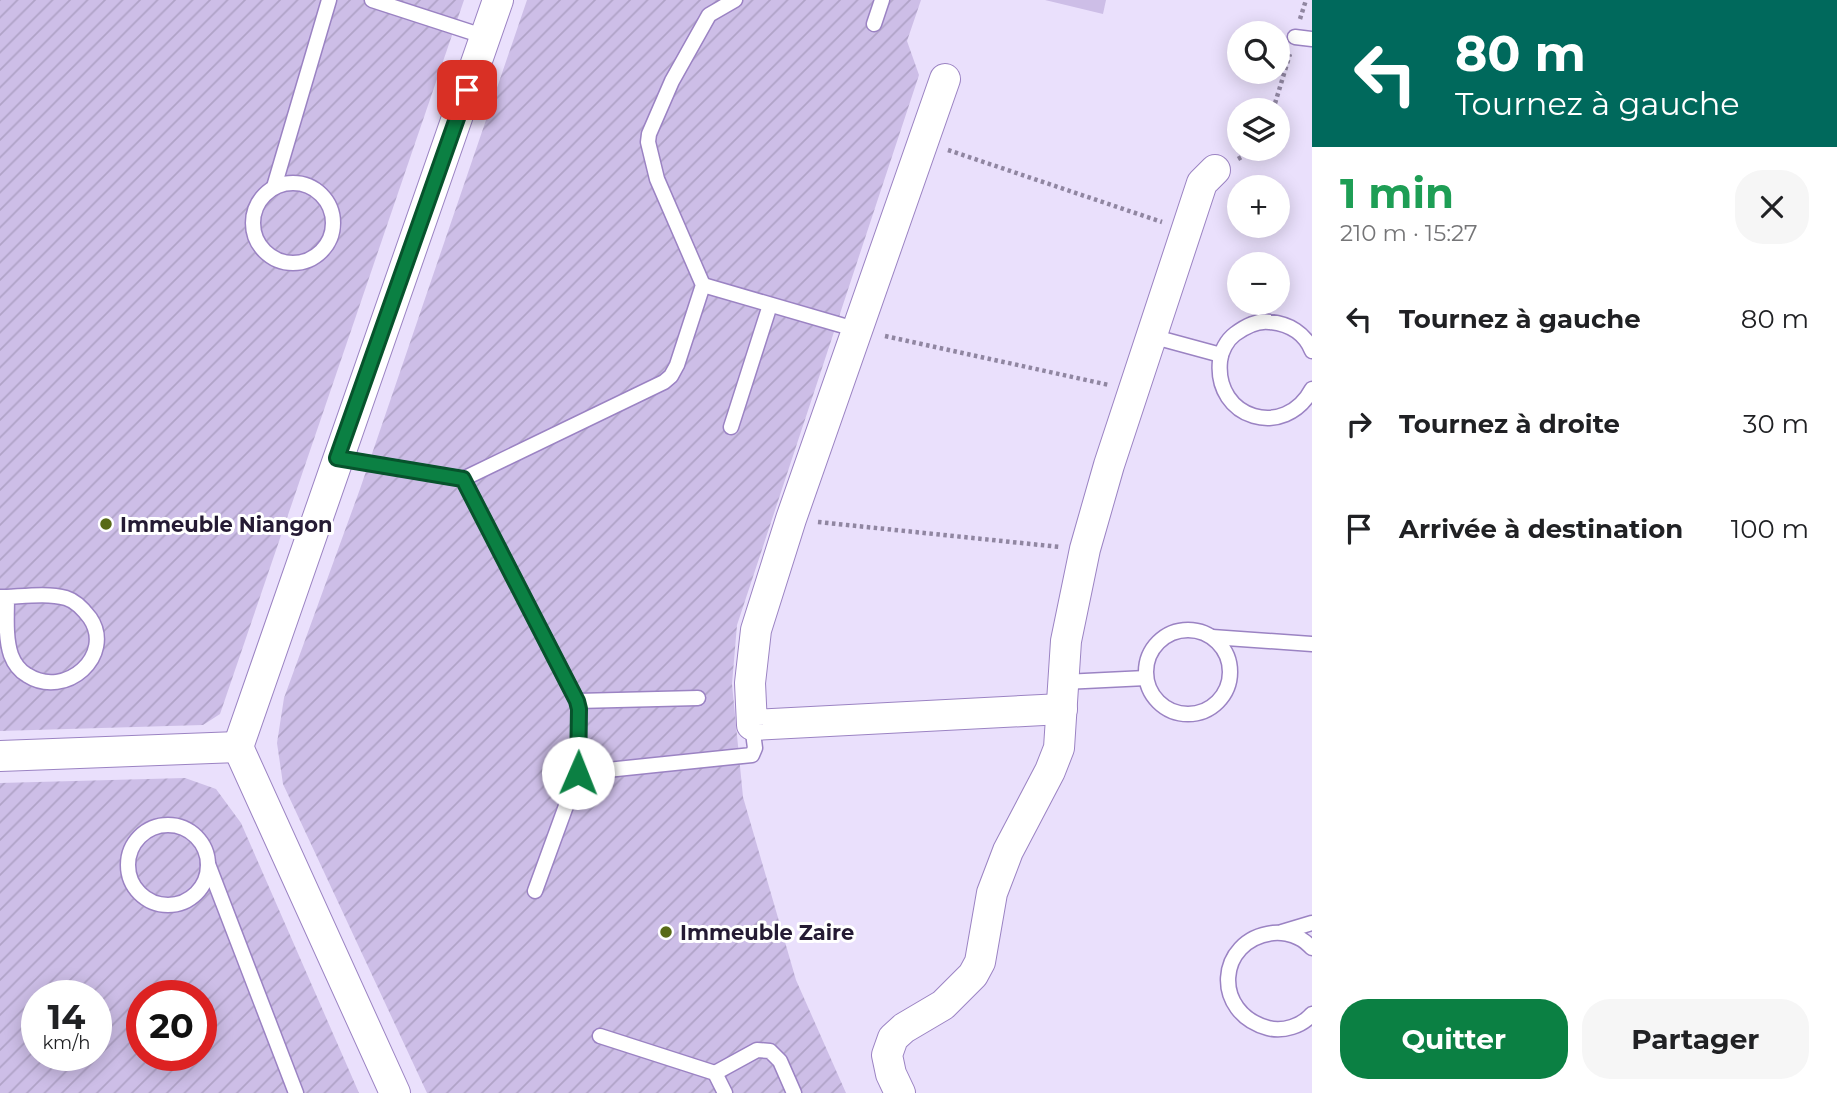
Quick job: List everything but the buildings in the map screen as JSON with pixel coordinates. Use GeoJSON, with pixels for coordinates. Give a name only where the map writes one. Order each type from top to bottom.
{"type":"FeatureCollection","features":[{"type":"Feature","properties":{"kind":"street"},"geometry":{"type":"LineString","coordinates":[[395,1093],[238,747],[498,0]]}},
{"type":"Feature","properties":{"kind":"street"},"geometry":{"type":"LineString","coordinates":[[945,79],[791,519],[756,630],[750,683],[752,726],[1063,696]]}},
{"type":"Feature","properties":{"kind":"street"},"geometry":{"type":"LineString","coordinates":[[900,1093],[891,1074],[887,1055],[892,1038],[943,1005],[974,975],[980,962],[992,893],[1008,851],[1050,771],[1059,748],[1066,641],[1085,549],[1109,465],[1202,183],[1216,170]]}},
{"type":"Feature","properties":{"kind":"street"},"geometry":{"type":"LineString","coordinates":[[0,756],[238,747]]}},
{"type":"Feature","properties":{"kind":"lane"},"geometry":{"type":"LineString","coordinates":[[274,187],[289,183],[304,184],[318,192],[328,204],[333,219],[331,235],[324,248],[312,258],[296,263],[281,261],[267,253],[257,242],[253,226],[254,211],[262,197],[274,187],[328,0]]}},
{"type":"Feature","properties":{"kind":"lane"},"geometry":{"type":"LineString","coordinates":[[372,0],[486,37]]}},
{"type":"Feature","properties":{"kind":"lane"},"geometry":{"type":"LineString","coordinates":[[337,458],[463,479],[664,382],[671,376],[677,366],[703,285],[657,179],[648,142],[649,134],[672,81],[709,15],[735,0]]}},
{"type":"Feature","properties":{"kind":"lane"},"geometry":{"type":"LineString","coordinates":[[874,24],[882,0]]}},
{"type":"Feature","properties":{"kind":"lane"},"geometry":{"type":"LineString","coordinates":[[1295,37],[1312,39]]}},
{"type":"Feature","properties":{"kind":"lane"},"geometry":{"type":"LineString","coordinates":[[703,285],[858,330]]}},
{"type":"Feature","properties":{"kind":"lane"},"geometry":{"type":"LineString","coordinates":[[731,427],[770,305]]}},
{"type":"Feature","properties":{"kind":"lane"},"geometry":{"type":"LineString","coordinates":[[1312,351],[1306,334],[1282,323],[1263,321],[1244,327],[1230,338],[1220,355],[1219,374],[1224,393],[1236,408],[1253,416],[1272,419],[1291,413],[1306,401],[1312,389]]}},
{"type":"Feature","properties":{"kind":"lane"},"geometry":{"type":"LineString","coordinates":[[1152,337],[1220,355]]}},
{"type":"Feature","properties":{"kind":"lane"},"geometry":{"type":"LineString","coordinates":[[463,479],[579,709],[578,773],[535,891]]}},
{"type":"Feature","properties":{"kind":"lane"},"geometry":{"type":"LineString","coordinates":[[4,597],[68,598],[83,608],[93,622],[96,639],[93,656],[83,670],[69,680],[52,684],[35,680],[21,671],[11,657],[4,597]]}},
{"type":"Feature","properties":{"kind":"lane"},"geometry":{"type":"LineString","coordinates":[[1181,630],[1198,630],[1212,637],[1225,649],[1231,665],[1230,682],[1223,696],[1211,708],[1195,713],[1179,713],[1164,706],[1152,694],[1146,678],[1147,662],[1154,647],[1166,636],[1181,630]]}},
{"type":"Feature","properties":{"kind":"lane"},"geometry":{"type":"LineString","coordinates":[[1212,637],[1312,644]]}},
{"type":"Feature","properties":{"kind":"lane"},"geometry":{"type":"LineString","coordinates":[[1063,696],[1146,678]]}},
{"type":"Feature","properties":{"kind":"lane"},"geometry":{"type":"LineString","coordinates":[[577,701],[698,698]]}},
{"type":"Feature","properties":{"kind":"lane"},"geometry":{"type":"LineString","coordinates":[[578,773],[752,755],[755,748],[752,726]]}},
{"type":"Feature","properties":{"kind":"lane"},"geometry":{"type":"LineString","coordinates":[[208,863],[206,878],[197,892],[185,901],[169,905],[154,903],[141,894],[131,882],[127,866],[130,851],[138,838],[150,829],[166,825],[181,827],[195,835],[204,848],[296,1093]]}},
{"type":"Feature","properties":{"kind":"lane"},"geometry":{"type":"LineString","coordinates":[[1312,923],[1261,934],[1244,944],[1233,959],[1228,977],[1230,996],[1240,1013],[1255,1025],[1273,1030],[1293,1027],[1312,1014]]}},
{"type":"Feature","properties":{"kind":"lane"},"geometry":{"type":"LineString","coordinates":[[1280,932],[1299,937],[1312,947]]}},
{"type":"Feature","properties":{"kind":"lane"},"geometry":{"type":"LineString","coordinates":[[600,1036],[715,1073],[725,1093]]}},
{"type":"Feature","properties":{"kind":"lane"},"geometry":{"type":"LineString","coordinates":[[715,1073],[757,1050],[770,1051],[779,1060],[794,1093]]}},
{"type":"Feature","properties":{"kind":"path"},"geometry":{"type":"LineString","coordinates":[[923,142],[1186,230]]}},
{"type":"Feature","properties":{"kind":"path"},"geometry":{"type":"LineString","coordinates":[[858,330],[1134,391]]}},
{"type":"Feature","properties":{"kind":"path"},"geometry":{"type":"LineString","coordinates":[[791,519],[1085,549]]}},
{"type":"Feature","properties":{"kind":"shaded area"},"geometry":{"type":"Polygon","coordinates":[[[0,0],[464,0],[220,714],[203,725],[0,731],[0,0]]]}},
{"type":"Feature","properties":{"kind":"shaded area"},"geometry":{"type":"Polygon","coordinates":[[[527,0],[921,0],[907,41],[919,75],[737,625],[732,684],[743,797],[796,980],[846,1093],[427,1093],[283,784],[277,743],[284,698],[360,489],[527,0]]]}},
{"type":"Feature","properties":{"kind":"shaded area"},"geometry":{"type":"Polygon","coordinates":[[[1045,0],[1106,0],[1103,14],[1045,0]]]}},
{"type":"Feature","properties":{"kind":"shaded area"},"geometry":{"type":"Polygon","coordinates":[[[185,778],[216,789],[241,823],[359,1093],[0,1093],[0,783],[185,778]]]}},
{"type":"Feature","properties":{"kind":"place","name":"Immeuble Niangon"},"geometry":{"type":"Point","coordinates":[106,524]}},
{"type":"Feature","properties":{"kind":"place","name":"Immeuble Zaire"},"geometry":{"type":"Point","coordinates":[666,932]}},
{"type":"Feature","properties":{"kind":"route"},"geometry":{"type":"LineString","coordinates":[[467,90],[337,458],[463,479],[577,701],[578,773]]}}]}
